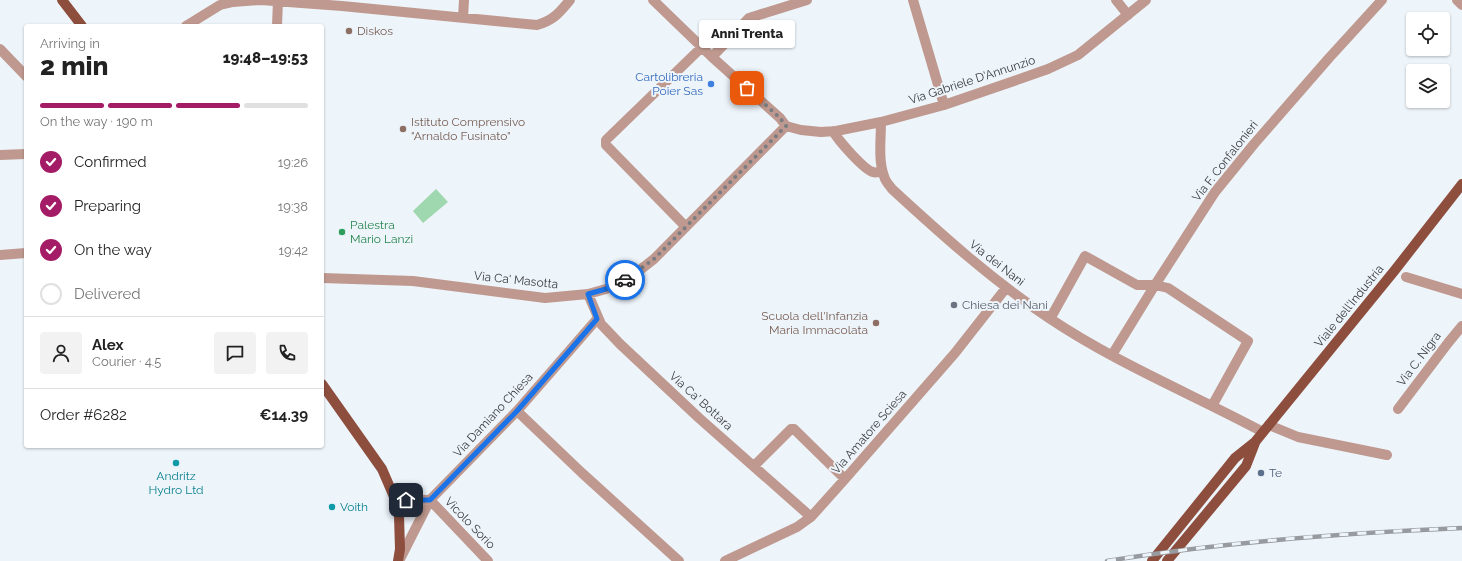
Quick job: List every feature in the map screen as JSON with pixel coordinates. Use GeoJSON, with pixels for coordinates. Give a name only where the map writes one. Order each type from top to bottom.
{"type":"FeatureCollection","features":[{"type":"Feature","properties":{"kind":"main road"},"geometry":{"type":"LineString","coordinates":[[62,0],[80,24]]}},
{"type":"Feature","properties":{"kind":"main road","name":"Viale dell'Industria"},"geometry":{"type":"LineString","coordinates":[[1152,561],[1235,458],[1255,442],[1391,276],[1462,184]]}},
{"type":"Feature","properties":{"kind":"main road"},"geometry":{"type":"LineString","coordinates":[[324,387],[382,469],[395,499],[400,522],[399,561]]}},
{"type":"Feature","properties":{"kind":"main road","name":"Viale dell'Industria"},"geometry":{"type":"LineString","coordinates":[[1167,561],[1246,466],[1255,442]]}},
{"type":"Feature","properties":{"kind":"street"},"geometry":{"type":"LineString","coordinates":[[189,24],[220,6],[233,2],[261,0],[342,6],[537,25],[548,22],[557,15],[570,0]]}},
{"type":"Feature","properties":{"kind":"street"},"geometry":{"type":"LineString","coordinates":[[463,18],[464,0]]}},
{"type":"Feature","properties":{"kind":"street"},"geometry":{"type":"LineString","coordinates":[[653,0],[780,118],[786,126]]}},
{"type":"Feature","properties":{"kind":"street"},"geometry":{"type":"LineString","coordinates":[[712,56],[749,18],[807,0]]}},
{"type":"Feature","properties":{"kind":"street"},"geometry":{"type":"LineString","coordinates":[[913,0],[944,105]]}},
{"type":"Feature","properties":{"kind":"street"},"geometry":{"type":"LineString","coordinates":[[1116,0],[1128,15]]}},
{"type":"Feature","properties":{"kind":"street","name":"Via Gabriele D'Annunzio"},"geometry":{"type":"LineString","coordinates":[[786,126],[801,130],[821,132],[881,122],[944,105],[1034,74],[1078,54],[1146,0]]}},
{"type":"Feature","properties":{"kind":"street","name":"Via F. Confalonieri"},"geometry":{"type":"LineString","coordinates":[[1112,355],[1215,192],[1264,132],[1328,58],[1382,0]]}},
{"type":"Feature","properties":{"kind":"street"},"geometry":{"type":"LineString","coordinates":[[1457,0],[1462,5]]}},
{"type":"Feature","properties":{"kind":"street"},"geometry":{"type":"LineString","coordinates":[[277,24],[278,1]]}},
{"type":"Feature","properties":{"kind":"street"},"geometry":{"type":"LineString","coordinates":[[686,227],[606,145],[606,140],[702,47]]}},
{"type":"Feature","properties":{"kind":"street"},"geometry":{"type":"LineString","coordinates":[[0,50],[24,74]]}},
{"type":"Feature","properties":{"kind":"street","name":"Via dei Nani"},"geometry":{"type":"LineString","coordinates":[[881,122],[882,170],[886,181],[892,189],[967,257],[1006,288],[1050,318],[1112,355],[1212,406],[1266,428],[1298,437],[1387,455]]}},
{"type":"Feature","properties":{"kind":"street","name":"Via Ca' Masotta"},"geometry":{"type":"LineString","coordinates":[[324,278],[413,281],[545,298],[588,294],[606,289],[627,280],[654,259],[786,126]]}},
{"type":"Feature","properties":{"kind":"street"},"geometry":{"type":"LineString","coordinates":[[833,131],[845,147],[870,171],[876,173],[882,170]]}},
{"type":"Feature","properties":{"kind":"street"},"geometry":{"type":"LineString","coordinates":[[0,155],[24,154]]}},
{"type":"Feature","properties":{"kind":"street"},"geometry":{"type":"LineString","coordinates":[[0,255],[24,253]]}},
{"type":"Feature","properties":{"kind":"street"},"geometry":{"type":"LineString","coordinates":[[1050,318],[1085,256],[1137,285],[1155,285],[1168,288],[1248,340],[1212,406]]}},
{"type":"Feature","properties":{"kind":"street"},"geometry":{"type":"LineString","coordinates":[[1406,278],[1462,294]]}},
{"type":"Feature","properties":{"kind":"street","name":"Via Amatore Sciesa"},"geometry":{"type":"LineString","coordinates":[[725,561],[797,527],[811,517],[846,479],[949,359],[1006,288]]}},
{"type":"Feature","properties":{"kind":"street","name":"Via Ca' Bottara"},"geometry":{"type":"LineString","coordinates":[[588,294],[600,324],[811,517]]}},
{"type":"Feature","properties":{"kind":"street","name":"Via Damiano Chiesa"},"geometry":{"type":"LineString","coordinates":[[430,500],[517,411],[597,319]]}},
{"type":"Feature","properties":{"kind":"street","name":"Via C. Nigra"},"geometry":{"type":"LineString","coordinates":[[1398,409],[1448,342],[1462,326]]}},
{"type":"Feature","properties":{"kind":"street"},"geometry":{"type":"LineString","coordinates":[[517,411],[582,473],[679,561]]}},
{"type":"Feature","properties":{"kind":"street"},"geometry":{"type":"LineString","coordinates":[[754,466],[791,429],[794,429],[846,479]]}},
{"type":"Feature","properties":{"kind":"street"},"geometry":{"type":"LineString","coordinates":[[395,499],[430,500]]}},
{"type":"Feature","properties":{"kind":"street","name":"Vicolo Sorio"},"geometry":{"type":"LineString","coordinates":[[399,561],[430,500],[488,561]]}},
{"type":"Feature","properties":{"kind":"green space"},"geometry":{"type":"Polygon","coordinates":[[[436,189],[448,202],[423,223],[413,211],[436,189]]]}},
{"type":"Feature","properties":{"kind":"railway"},"geometry":{"type":"LineString","coordinates":[[1107,561],[1151,554],[1284,539],[1462,528]]}},
{"type":"Feature","properties":{"kind":"way so far"},"geometry":{"type":"LineString","coordinates":[[625,280],[654,259],[786,126],[780,118],[747,88]]}},
{"type":"Feature","properties":{"kind":"place","name":"Diskos"},"geometry":{"type":"Point","coordinates":[349,31]}},
{"type":"Feature","properties":{"kind":"place","name":"Cartolibreria Poier Sas"},"geometry":{"type":"Point","coordinates":[711,84]}},
{"type":"Feature","properties":{"kind":"place","name":"Anni Trenta"},"geometry":{"type":"Point","coordinates":[747,88]}},
{"type":"Feature","properties":{"kind":"place","name":"Istituto Comprensivo \"Arnaldo Fusinato\""},"geometry":{"type":"Point","coordinates":[403,129]}},
{"type":"Feature","properties":{"kind":"place","name":"Palestra Mario Lanzi"},"geometry":{"type":"Point","coordinates":[342,232]}},
{"type":"Feature","properties":{"kind":"place","name":"Chiesa dei Nani"},"geometry":{"type":"Point","coordinates":[954,305]}},
{"type":"Feature","properties":{"kind":"place","name":"Scuola dell'Infanzia Maria Immacolata"},"geometry":{"type":"Point","coordinates":[876,323]}},
{"type":"Feature","properties":{"kind":"place","name":"Andritz Hydro Ltd"},"geometry":{"type":"Point","coordinates":[176,463]}},
{"type":"Feature","properties":{"kind":"place","name":"Te"},"geometry":{"type":"Point","coordinates":[1261,473]}},
{"type":"Feature","properties":{"kind":"place","name":"Voith"},"geometry":{"type":"Point","coordinates":[332,507]}},
{"type":"Feature","properties":{"kind":"route"},"geometry":{"type":"LineString","coordinates":[[406,500],[430,500],[452,478],[517,411],[597,319],[588,294],[606,289],[625,280]]}}]}
